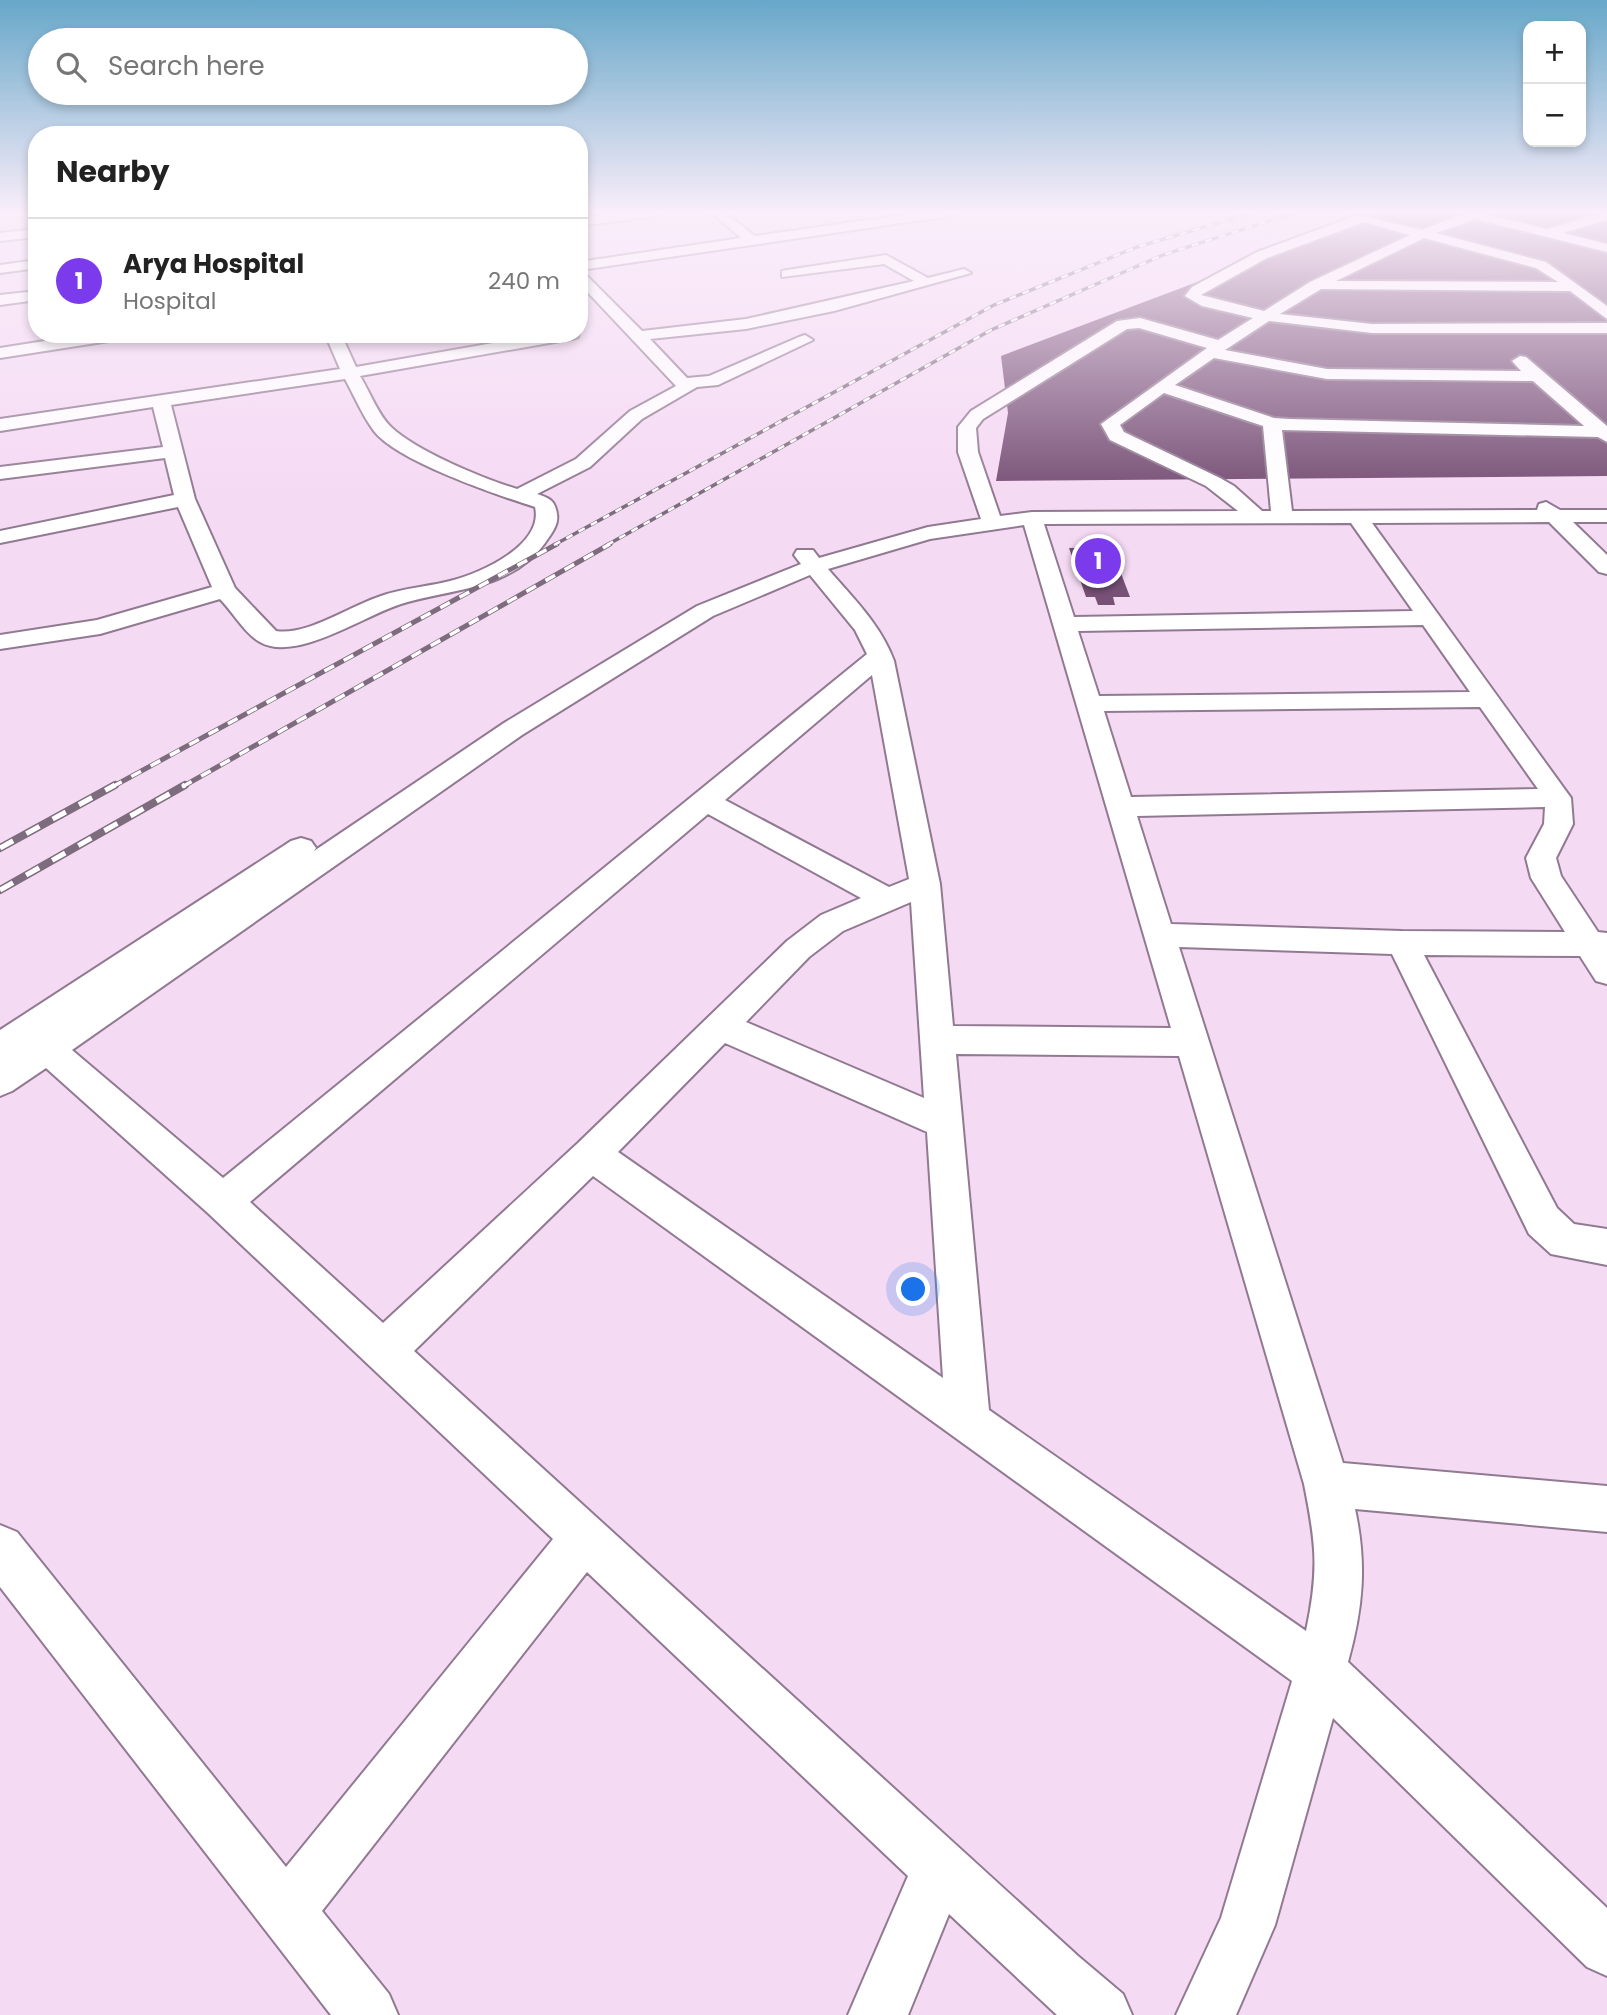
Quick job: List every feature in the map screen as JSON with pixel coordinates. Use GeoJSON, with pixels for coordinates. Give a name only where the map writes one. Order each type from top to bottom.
{"type":"FeatureCollection","features":[{"type":"Feature","properties":{"kind":"street"},"geometry":{"type":"LineString","coordinates":[[609,306],[672,373],[690,385]]}},
{"type":"Feature","properties":{"kind":"street"},"geometry":{"type":"LineString","coordinates":[[591,331],[737,325],[834,306]]}},
{"type":"Feature","properties":{"kind":"street"},"geometry":{"type":"LineString","coordinates":[[1223,306],[1263,317],[1322,325],[1489,329],[1605,326]]}},
{"type":"Feature","properties":{"kind":"street"},"geometry":{"type":"LineString","coordinates":[[1250,512],[1220,486],[1132,445],[1111,430],[1110,424],[1214,349],[1280,306]]}},
{"type":"Feature","properties":{"kind":"street"},"geometry":{"type":"LineString","coordinates":[[1589,306],[1605,326]]}},
{"type":"Feature","properties":{"kind":"street"},"geometry":{"type":"LineString","coordinates":[[990,516],[968,452],[967,427],[977,415],[1123,324],[1140,323],[1214,349],[1327,374],[1534,376]]}},
{"type":"Feature","properties":{"kind":"street"},"geometry":{"type":"LineString","coordinates":[[1489,329],[1534,376],[1605,434]]}},
{"type":"Feature","properties":{"kind":"street"},"geometry":{"type":"LineString","coordinates":[[520,495],[583,463],[636,415],[690,385],[712,381],[805,341]]}},
{"type":"Feature","properties":{"kind":"street"},"geometry":{"type":"LineString","coordinates":[[0,353],[64,343]]}},
{"type":"Feature","properties":{"kind":"street"},"geometry":{"type":"LineString","coordinates":[[160,402],[185,499],[225,590],[268,637],[288,640],[303,637],[390,600],[461,585],[525,552],[542,537],[547,508],[544,503],[483,485],[399,442],[382,429],[349,371],[337,343]]}},
{"type":"Feature","properties":{"kind":"street"},"geometry":{"type":"LineString","coordinates":[[0,425],[160,402],[518,343]]}},
{"type":"Feature","properties":{"kind":"street"},"geometry":{"type":"LineString","coordinates":[[1162,387],[1272,423],[1605,434]]}},
{"type":"Feature","properties":{"kind":"street"},"geometry":{"type":"LineString","coordinates":[[1272,423],[1281,512]]}},
{"type":"Feature","properties":{"kind":"street"},"geometry":{"type":"LineString","coordinates":[[0,473],[175,452]]}},
{"type":"Feature","properties":{"kind":"street"},"geometry":{"type":"LineString","coordinates":[[1,537],[185,499]]}},
{"type":"Feature","properties":{"kind":"street"},"geometry":{"type":"LineString","coordinates":[[1281,512],[1358,518],[1549,511],[1607,505]]}},
{"type":"Feature","properties":{"kind":"street"},"geometry":{"type":"LineString","coordinates":[[1549,511],[1607,568]]}},
{"type":"Feature","properties":{"kind":"street"},"geometry":{"type":"LineString","coordinates":[[0,1082],[25,1042],[513,729],[705,611],[809,560],[890,543],[990,516],[1549,511],[1607,516]]}},
{"type":"Feature","properties":{"kind":"street"},"geometry":{"type":"LineString","coordinates":[[990,516],[1032,518],[1250,512]]}},
{"type":"Feature","properties":{"kind":"street"},"geometry":{"type":"LineString","coordinates":[[1032,518],[1327,1484],[1340,1548],[1339,1590],[1321,1671],[1247,1925],[1206,2015]]}},
{"type":"Feature","properties":{"kind":"street"},"geometry":{"type":"LineString","coordinates":[[1358,518],[1557,798],[1562,809],[1558,828],[1541,858],[1546,878],[1598,944],[1607,972]]}},
{"type":"Feature","properties":{"kind":"street"},"geometry":{"type":"LineString","coordinates":[[809,560],[875,642],[925,884],[968,1421]]}},
{"type":"Feature","properties":{"kind":"street"},"geometry":{"type":"LineString","coordinates":[[0,642],[100,627],[225,590]]}},
{"type":"Feature","properties":{"kind":"street"},"geometry":{"type":"LineString","coordinates":[[1064,624],[1430,618]]}},
{"type":"Feature","properties":{"kind":"street"},"geometry":{"type":"LineString","coordinates":[[223,1202],[880,656]]}},
{"type":"Feature","properties":{"kind":"street"},"geometry":{"type":"LineString","coordinates":[[1088,704],[1489,699]]}},
{"type":"Feature","properties":{"kind":"street"},"geometry":{"type":"LineString","coordinates":[[1119,807],[1557,798]]}},
{"type":"Feature","properties":{"kind":"street"},"geometry":{"type":"LineString","coordinates":[[706,801],[887,899]]}},
{"type":"Feature","properties":{"kind":"street"},"geometry":{"type":"LineString","coordinates":[[383,1352],[816,934],[832,923],[925,884]]}},
{"type":"Feature","properties":{"kind":"street"},"geometry":{"type":"LineString","coordinates":[[1158,935],[1402,943],[1598,944]]}},
{"type":"Feature","properties":{"kind":"street"},"geometry":{"type":"LineString","coordinates":[[1402,943],[1543,1221],[1565,1241],[1607,1247]]}},
{"type":"Feature","properties":{"kind":"street"},"geometry":{"type":"LineString","coordinates":[[721,1026],[944,1123]]}},
{"type":"Feature","properties":{"kind":"street"},"geometry":{"type":"LineString","coordinates":[[937,1040],[1192,1042]]}},
{"type":"Feature","properties":{"kind":"street"},"geometry":{"type":"LineString","coordinates":[[25,1042],[223,1202],[1102,2015]]}},
{"type":"Feature","properties":{"kind":"street"},"geometry":{"type":"LineString","coordinates":[[591,1154],[1321,1671],[1607,1947]]}},
{"type":"Feature","properties":{"kind":"street"},"geometry":{"type":"LineString","coordinates":[[1327,1484],[1607,1509]]}},
{"type":"Feature","properties":{"kind":"street"},"geometry":{"type":"LineString","coordinates":[[286,1912],[584,1538]]}},
{"type":"Feature","properties":{"kind":"street"},"geometry":{"type":"LineString","coordinates":[[0,1549],[368,2015]]}},
{"type":"Feature","properties":{"kind":"street"},"geometry":{"type":"LineString","coordinates":[[878,2015],[940,1868]]}},
{"type":"Feature","properties":{"kind":"building"},"geometry":{"type":"Polygon","coordinates":[[[1134,306],[1607,306],[1607,476],[996,481],[1008,413],[1001,356],[1134,306]]]}},
{"type":"Feature","properties":{"kind":"building"},"geometry":{"type":"Polygon","coordinates":[[[1111,547],[1130,597],[1113,597],[1115,605],[1098,605],[1095,597],[1086,597],[1069,548],[1111,547]]]}},
{"type":"Feature","properties":{"kind":"railway"},"geometry":{"type":"LineString","coordinates":[[554,545],[992,306]]}},
{"type":"Feature","properties":{"kind":"railway"},"geometry":{"type":"LineString","coordinates":[[607,545],[991,330],[1046,306]]}},
{"type":"Feature","properties":{"kind":"railway"},"geometry":{"type":"LineString","coordinates":[[112,787],[557,544]]}},
{"type":"Feature","properties":{"kind":"railway"},"geometry":{"type":"LineString","coordinates":[[182,787],[610,544]]}},
{"type":"Feature","properties":{"kind":"railway"},"geometry":{"type":"LineString","coordinates":[[0,848],[115,785]]}},
{"type":"Feature","properties":{"kind":"railway"},"geometry":{"type":"LineString","coordinates":[[0,890],[185,785]]}},
{"type":"Feature","properties":{"kind":"place","name":"Arya Hospital"},"geometry":{"type":"Point","coordinates":[1098,561]}}]}
